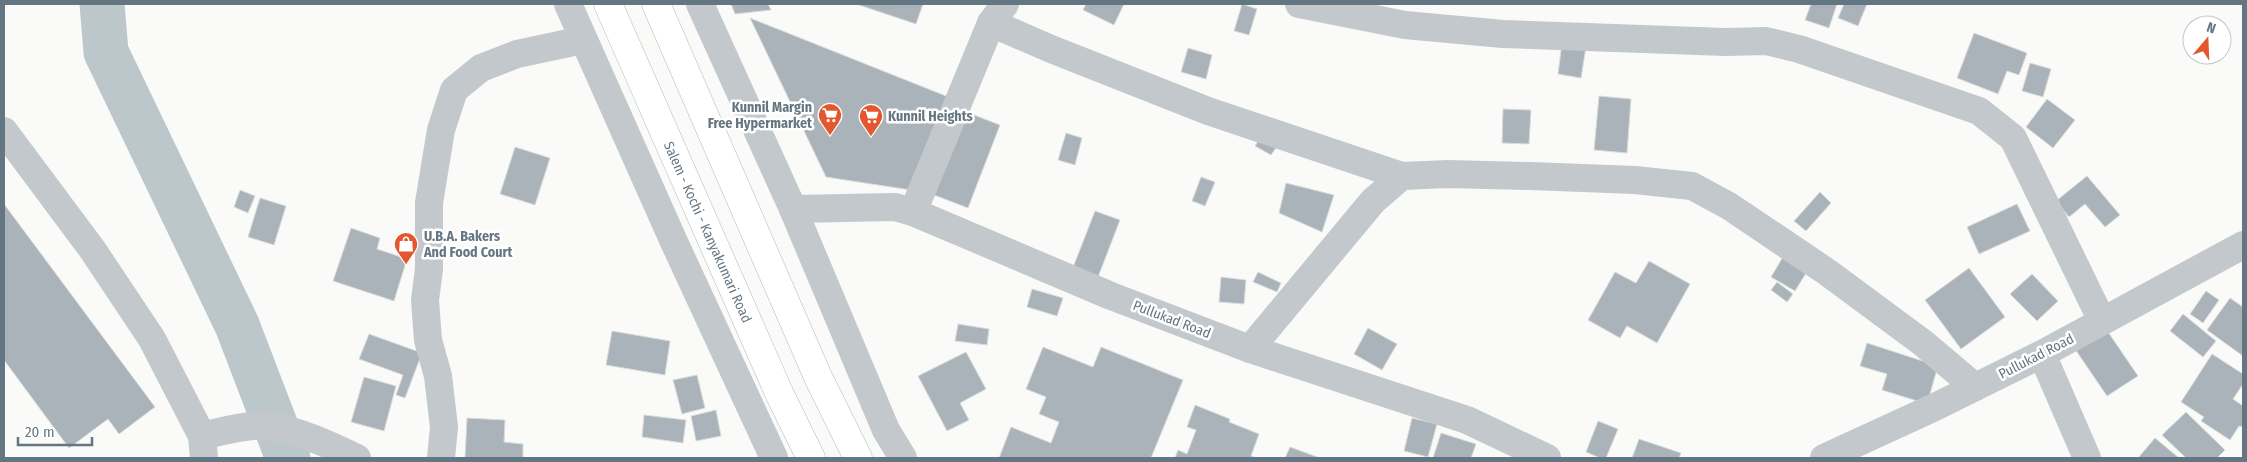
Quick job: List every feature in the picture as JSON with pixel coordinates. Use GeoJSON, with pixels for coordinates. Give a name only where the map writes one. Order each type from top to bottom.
{"type":"FeatureCollection","features":[{"type":"Feature","properties":{"kind":"highway","name":"Salem - Kochi - Kanyakumari Road"},"geometry":{"type":"LineString","coordinates":[[608,4],[780,395],[811,458]]}},
{"type":"Feature","properties":{"kind":"highway"},"geometry":{"type":"LineString","coordinates":[[656,4],[818,377],[858,458]]}},
{"type":"Feature","properties":{"kind":"street"},"geometry":{"type":"LineString","coordinates":[[568,4],[774,458]]}},
{"type":"Feature","properties":{"kind":"street"},"geometry":{"type":"LineString","coordinates":[[700,4],[793,209],[886,430],[903,458]]}},
{"type":"Feature","properties":{"kind":"street"},"geometry":{"type":"LineString","coordinates":[[1299,4],[1406,25],[1503,34],[1726,42],[1766,41],[1799,49],[1979,112],[2013,138],[2102,321]]}},
{"type":"Feature","properties":{"kind":"street"},"geometry":{"type":"LineString","coordinates":[[913,212],[998,13],[1051,49],[1208,111],[1402,176],[1448,174],[1635,180],[1692,186],[1729,206],[1827,272],[1923,343],[1976,387]]}},
{"type":"Feature","properties":{"kind":"street"},"geometry":{"type":"LineString","coordinates":[[441,458],[444,427],[438,376],[428,340],[425,300],[429,269],[430,203],[434,166],[441,130],[454,90],[481,68],[508,57],[583,40]]}},
{"type":"Feature","properties":{"kind":"street"},"geometry":{"type":"LineString","coordinates":[[4,131],[92,249],[152,339],[203,447],[234,429],[269,425],[306,436],[357,458]]}},
{"type":"Feature","properties":{"kind":"street"},"geometry":{"type":"LineString","coordinates":[[1250,348],[1373,201],[1402,176]]}},
{"type":"Feature","properties":{"kind":"street","name":"Pullukad Road"},"geometry":{"type":"LineString","coordinates":[[793,209],[895,207],[913,212],[1111,296],[1250,348],[1467,420],[1547,458]]}},
{"type":"Feature","properties":{"kind":"street","name":"Pullukad Road"},"geometry":{"type":"LineString","coordinates":[[1824,458],[2042,354],[2243,245]]}},
{"type":"Feature","properties":{"kind":"street"},"geometry":{"type":"LineString","coordinates":[[2042,354],[2087,458]]}},
{"type":"Feature","properties":{"kind":"building"},"geometry":{"type":"Polygon","coordinates":[[[731,4],[768,4],[771,10],[735,14],[731,4]]]}},
{"type":"Feature","properties":{"kind":"building"},"geometry":{"type":"Polygon","coordinates":[[[856,4],[923,4],[916,24],[856,4]]]}},
{"type":"Feature","properties":{"kind":"building"},"geometry":{"type":"Polygon","coordinates":[[[1086,4],[1124,4],[1114,25],[1083,10],[1086,4]]]}},
{"type":"Feature","properties":{"kind":"building"},"geometry":{"type":"Polygon","coordinates":[[[1242,4],[1257,9],[1249,35],[1234,31],[1242,4]]]}},
{"type":"Feature","properties":{"kind":"building"},"geometry":{"type":"Polygon","coordinates":[[[1811,4],[1837,4],[1829,28],[1805,20],[1811,4]]]}},
{"type":"Feature","properties":{"kind":"building"},"geometry":{"type":"Polygon","coordinates":[[[1844,4],[1867,4],[1858,26],[1838,18],[1844,4]]]}},
{"type":"Feature","properties":{"kind":"building","name":"Kunnil Heights"},"geometry":{"type":"Polygon","coordinates":[[[750,18],[951,98],[917,191],[826,177],[750,18]]]}},
{"type":"Feature","properties":{"kind":"building"},"geometry":{"type":"Polygon","coordinates":[[[1974,33],[2027,53],[2019,75],[2007,71],[1998,94],[1957,78],[1974,33]]]}},
{"type":"Feature","properties":{"kind":"building"},"geometry":{"type":"Polygon","coordinates":[[[1562,43],[1586,47],[1581,78],[1558,74],[1562,43]]]}},
{"type":"Feature","properties":{"kind":"building"},"geometry":{"type":"Polygon","coordinates":[[[1188,48],[1212,55],[1206,79],[1181,72],[1188,48]]]}},
{"type":"Feature","properties":{"kind":"building"},"geometry":{"type":"Polygon","coordinates":[[[2030,63],[2051,69],[2043,97],[2022,91],[2030,63]]]}},
{"type":"Feature","properties":{"kind":"building"},"geometry":{"type":"Polygon","coordinates":[[[1599,96],[1631,99],[1627,153],[1594,150],[1599,96]]]}},
{"type":"Feature","properties":{"kind":"building"},"geometry":{"type":"Polygon","coordinates":[[[2047,99],[2075,120],[2053,148],[2026,127],[2047,99]]]}},
{"type":"Feature","properties":{"kind":"building"},"geometry":{"type":"Polygon","coordinates":[[[1503,109],[1531,110],[1529,144],[1502,143],[1503,109]]]}},
{"type":"Feature","properties":{"kind":"building"},"geometry":{"type":"Polygon","coordinates":[[[961,110],[1000,125],[968,208],[929,193],[961,110]]]}},
{"type":"Feature","properties":{"kind":"building"},"geometry":{"type":"Polygon","coordinates":[[[1264,132],[1280,142],[1271,155],[1255,146],[1264,132]]]}},
{"type":"Feature","properties":{"kind":"building"},"geometry":{"type":"Polygon","coordinates":[[[1066,133],[1082,138],[1075,165],[1058,160],[1066,133]]]}},
{"type":"Feature","properties":{"kind":"building"},"geometry":{"type":"Polygon","coordinates":[[[515,147],[550,158],[535,205],[500,194],[515,147]]]}},
{"type":"Feature","properties":{"kind":"building"},"geometry":{"type":"Polygon","coordinates":[[[2087,176],[2120,215],[2105,227],[2085,204],[2069,217],[2056,201],[2087,176]]]}},
{"type":"Feature","properties":{"kind":"building"},"geometry":{"type":"Polygon","coordinates":[[[1201,177],[1215,182],[1205,206],[1192,201],[1201,177]]]}},
{"type":"Feature","properties":{"kind":"building"},"geometry":{"type":"Polygon","coordinates":[[[1286,183],[1334,195],[1322,232],[1279,213],[1286,183]]]}},
{"type":"Feature","properties":{"kind":"building"},"geometry":{"type":"Polygon","coordinates":[[[240,190],[255,196],[248,213],[234,207],[240,190]]]}},
{"type":"Feature","properties":{"kind":"building"},"geometry":{"type":"Polygon","coordinates":[[[1820,192],[1831,203],[1806,231],[1794,221],[1820,192]]]}},
{"type":"Feature","properties":{"kind":"building"},"geometry":{"type":"Polygon","coordinates":[[[260,198],[286,206],[274,245],[248,237],[260,198]]]}},
{"type":"Feature","properties":{"kind":"building"},"geometry":{"type":"Polygon","coordinates":[[[4,204],[155,407],[119,434],[108,419],[69,448],[4,360],[4,204]]]}},
{"type":"Feature","properties":{"kind":"building"},"geometry":{"type":"Polygon","coordinates":[[[2017,204],[2030,231],[1979,254],[1967,227],[2017,204]]]}},
{"type":"Feature","properties":{"kind":"building"},"geometry":{"type":"Polygon","coordinates":[[[1095,211],[1120,220],[1095,285],[1070,275],[1095,211]]]}},
{"type":"Feature","properties":{"kind":"building"},"geometry":{"type":"Polygon","coordinates":[[[351,228],[380,238],[377,249],[407,259],[394,301],[333,281],[351,228]]]}},
{"type":"Feature","properties":{"kind":"building"},"geometry":{"type":"Polygon","coordinates":[[[1787,250],[1811,265],[1795,291],[1771,277],[1787,250]]]}},
{"type":"Feature","properties":{"kind":"building"},"geometry":{"type":"Polygon","coordinates":[[[1649,261],[1690,284],[1657,343],[1627,326],[1620,338],[1588,320],[1615,272],[1636,283],[1649,261]]]}},
{"type":"Feature","properties":{"kind":"building"},"geometry":{"type":"Polygon","coordinates":[[[1969,268],[2005,317],[1961,349],[1925,300],[1969,268]]]}},
{"type":"Feature","properties":{"kind":"building"},"geometry":{"type":"Polygon","coordinates":[[[1258,272],[1281,283],[1277,292],[1253,282],[1258,272]]]}},
{"type":"Feature","properties":{"kind":"building"},"geometry":{"type":"Polygon","coordinates":[[[2032,274],[2058,301],[2037,321],[2010,294],[2032,274]]]}},
{"type":"Feature","properties":{"kind":"building"},"geometry":{"type":"Polygon","coordinates":[[[1221,277],[1246,280],[1244,304],[1219,302],[1221,277]]]}},
{"type":"Feature","properties":{"kind":"building"},"geometry":{"type":"Polygon","coordinates":[[[1777,282],[1793,294],[1787,302],[1771,290],[1777,282]]]}},
{"type":"Feature","properties":{"kind":"building"},"geometry":{"type":"Polygon","coordinates":[[[1032,289],[1063,298],[1057,316],[1027,307],[1032,289]]]}},
{"type":"Feature","properties":{"kind":"building"},"geometry":{"type":"Polygon","coordinates":[[[2206,291],[2219,300],[2203,323],[2190,314],[2206,291]]]}},
{"type":"Feature","properties":{"kind":"building"},"geometry":{"type":"Polygon","coordinates":[[[2230,298],[2243,307],[2243,356],[2207,330],[2230,298]]]}},
{"type":"Feature","properties":{"kind":"building"},"geometry":{"type":"Polygon","coordinates":[[[2183,314],[2216,341],[2203,357],[2170,331],[2183,314]]]}},
{"type":"Feature","properties":{"kind":"building"},"geometry":{"type":"Polygon","coordinates":[[[958,324],[989,329],[987,345],[955,341],[958,324]]]}},
{"type":"Feature","properties":{"kind":"building"},"geometry":{"type":"Polygon","coordinates":[[[1368,328],[1397,344],[1382,370],[1354,354],[1368,328]]]}},
{"type":"Feature","properties":{"kind":"building"},"geometry":{"type":"Polygon","coordinates":[[[2106,329],[2138,376],[2107,396],[2075,349],[2106,329]]]}},
{"type":"Feature","properties":{"kind":"building"},"geometry":{"type":"Polygon","coordinates":[[[612,331],[670,341],[665,375],[606,365],[612,331]]]}},
{"type":"Feature","properties":{"kind":"building"},"geometry":{"type":"Polygon","coordinates":[[[369,334],[422,353],[405,398],[396,395],[403,375],[359,359],[369,334]]]}},
{"type":"Feature","properties":{"kind":"building"},"geometry":{"type":"Polygon","coordinates":[[[1867,343],[1938,366],[1927,404],[1882,390],[1887,374],[1860,366],[1867,343]]]}},
{"type":"Feature","properties":{"kind":"building"},"geometry":{"type":"Polygon","coordinates":[[[1043,347],[1093,367],[1101,347],[1183,380],[1151,458],[999,458],[1011,427],[1051,443],[1059,422],[1039,414],[1046,397],[1026,389],[1043,347]]]}},
{"type":"Feature","properties":{"kind":"building"},"geometry":{"type":"Polygon","coordinates":[[[966,352],[986,389],[960,403],[969,420],[947,431],[918,376],[966,352]]]}},
{"type":"Feature","properties":{"kind":"building"},"geometry":{"type":"Polygon","coordinates":[[[2212,354],[2243,374],[2243,384],[2233,399],[2243,406],[2243,427],[2239,426],[2230,440],[2201,421],[2204,417],[2181,402],[2212,354]]]}},
{"type":"Feature","properties":{"kind":"building"},"geometry":{"type":"Polygon","coordinates":[[[697,375],[705,408],[682,414],[673,380],[697,375]]]}},
{"type":"Feature","properties":{"kind":"building"},"geometry":{"type":"Polygon","coordinates":[[[364,377],[396,386],[384,431],[351,422],[364,377]]]}},
{"type":"Feature","properties":{"kind":"building"},"geometry":{"type":"Polygon","coordinates":[[[1195,405],[1230,419],[1229,422],[1259,434],[1251,456],[1257,458],[1175,458],[1178,450],[1187,454],[1196,430],[1187,427],[1195,405]]]}},
{"type":"Feature","properties":{"kind":"building"},"geometry":{"type":"Polygon","coordinates":[[[716,410],[721,436],[696,441],[691,416],[716,410]]]}},
{"type":"Feature","properties":{"kind":"building"},"geometry":{"type":"Polygon","coordinates":[[[2186,412],[2225,450],[2217,458],[2186,458],[2162,435],[2186,412]]]}},
{"type":"Feature","properties":{"kind":"building"},"geometry":{"type":"Polygon","coordinates":[[[644,415],[686,420],[683,443],[642,437],[644,415]]]}},
{"type":"Feature","properties":{"kind":"building"},"geometry":{"type":"Polygon","coordinates":[[[467,418],[505,420],[504,442],[523,444],[523,458],[465,458],[467,418]]]}},
{"type":"Feature","properties":{"kind":"building"},"geometry":{"type":"Polygon","coordinates":[[[1412,418],[1437,424],[1428,457],[1404,451],[1412,418]]]}},
{"type":"Feature","properties":{"kind":"building"},"geometry":{"type":"Polygon","coordinates":[[[1598,421],[1618,429],[1606,458],[1600,458],[1586,452],[1598,421]]]}},
{"type":"Feature","properties":{"kind":"building"},"geometry":{"type":"Polygon","coordinates":[[[1441,433],[1476,444],[1471,458],[1433,458],[1441,433]]]}},
{"type":"Feature","properties":{"kind":"building"},"geometry":{"type":"Polygon","coordinates":[[[2155,438],[2179,458],[2138,458],[2155,438]]]}},
{"type":"Feature","properties":{"kind":"building"},"geometry":{"type":"Polygon","coordinates":[[[1639,439],[1681,453],[1679,458],[1632,458],[1639,439]]]}},
{"type":"Feature","properties":{"kind":"building"},"geometry":{"type":"Polygon","coordinates":[[[1290,447],[1320,458],[1285,458],[1290,447]]]}},
{"type":"Feature","properties":{"kind":"waterway"},"geometry":{"type":"LineString","coordinates":[[102,4],[106,52],[237,325],[288,458]]}},
{"type":"Feature","properties":{"kind":"place","name":"Kunnil Margin Free Hypermarket"},"geometry":{"type":"Point","coordinates":[830,136]}},
{"type":"Feature","properties":{"kind":"place","name":"Kunnil Heights"},"geometry":{"type":"Point","coordinates":[871,137]}},
{"type":"Feature","properties":{"kind":"place","name":"U.B.A. Bakers And Food Court"},"geometry":{"type":"Point","coordinates":[406,265]}}]}
